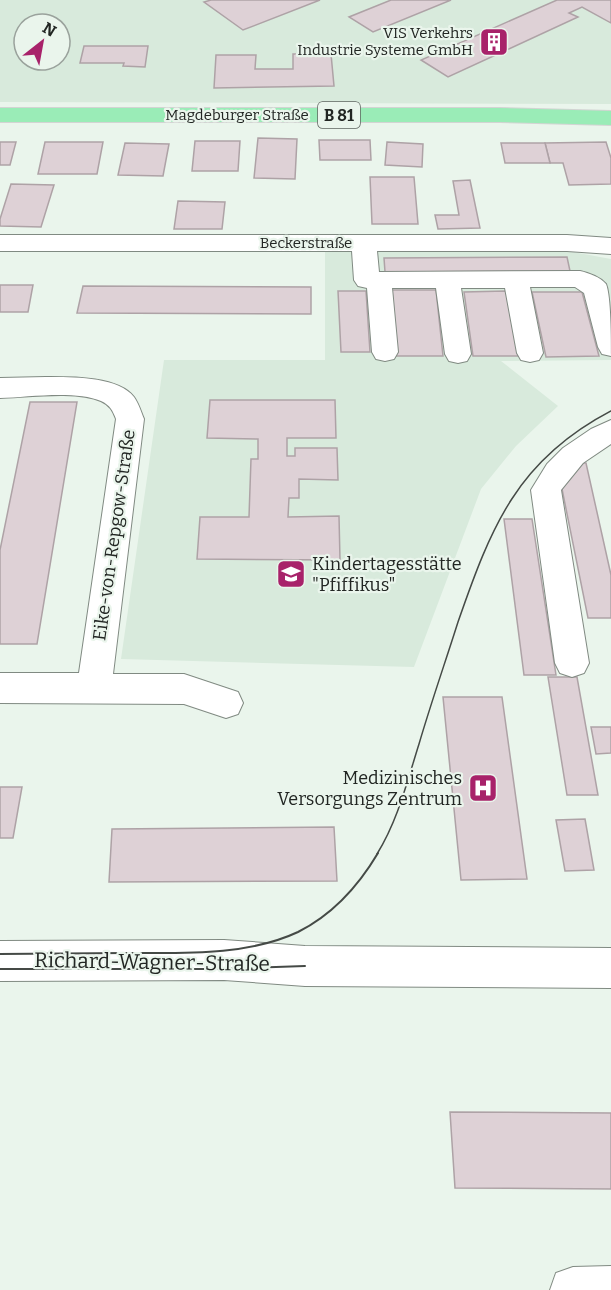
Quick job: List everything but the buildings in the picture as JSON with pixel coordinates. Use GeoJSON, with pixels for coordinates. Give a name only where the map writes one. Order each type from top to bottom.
{"type":"FeatureCollection","features":[{"type":"Feature","properties":{"kind":"main road","name":"Magdeburger Straße"},"geometry":{"type":"LineString","coordinates":[[0,115],[611,117]]}},
{"type":"Feature","properties":{"kind":"street","name":"Beckerstraße"},"geometry":{"type":"LineString","coordinates":[[0,243],[567,243],[611,246]]}},
{"type":"Feature","properties":{"kind":"street"},"geometry":{"type":"LineString","coordinates":[[364,243],[367,280],[580,279],[596,289],[611,347]]}},
{"type":"Feature","properties":{"kind":"street"},"geometry":{"type":"LineString","coordinates":[[447,279],[458,354]]}},
{"type":"Feature","properties":{"kind":"street"},"geometry":{"type":"LineString","coordinates":[[516,279],[530,352]]}},
{"type":"Feature","properties":{"kind":"street"},"geometry":{"type":"LineString","coordinates":[[379,280],[385,352]]}},
{"type":"Feature","properties":{"kind":"street","name":"Eike-von-Repgow-Straße"},"geometry":{"type":"LineString","coordinates":[[0,388],[103,389],[122,401],[130,419],[94,688]]}},
{"type":"Feature","properties":{"kind":"street"},"geometry":{"type":"LineString","coordinates":[[572,663],[546,490],[551,478],[569,459],[611,431]]}},
{"type":"Feature","properties":{"kind":"street"},"geometry":{"type":"LineString","coordinates":[[0,687],[184,689],[226,703]]}},
{"type":"Feature","properties":{"kind":"street","name":"Richard-Wagner-Straße"},"geometry":{"type":"LineString","coordinates":[[0,961],[224,960],[305,966],[611,968]]}},
{"type":"Feature","properties":{"kind":"street"},"geometry":{"type":"LineString","coordinates":[[573,1290],[611,1289]]}},
{"type":"Feature","properties":{"kind":"shaded area"},"geometry":{"type":"Polygon","coordinates":[[[0,0],[611,0],[611,104],[0,102],[0,0]]]}},
{"type":"Feature","properties":{"kind":"shaded area","name":"Kindertagesstätte \"Pfiffikus\""},"geometry":{"type":"Polygon","coordinates":[[[325,252],[573,252],[611,259],[611,360],[501,361],[558,406],[516,446],[481,489],[414,667],[121,659],[164,360],[325,360],[325,252]]]}},
{"type":"Feature","properties":{"kind":"tram line"},"geometry":{"type":"LineString","coordinates":[[377,854],[391,828],[401,801],[458,622],[496,526],[530,474],[552,451],[579,430],[611,411]]}},
{"type":"Feature","properties":{"kind":"tram line"},"geometry":{"type":"LineString","coordinates":[[0,954],[214,952],[278,940],[298,932],[333,908],[353,888],[378,853]]}},
{"type":"Feature","properties":{"kind":"tram line"},"geometry":{"type":"LineString","coordinates":[[0,969],[219,969],[305,966]]}},
{"type":"Feature","properties":{"kind":"place","name":"VIS Verkehrs Industrie Systeme GmbH"},"geometry":{"type":"Point","coordinates":[494,42]}},
{"type":"Feature","properties":{"kind":"place","name":"Kindertagesstätte \"Pfiffikus\""},"geometry":{"type":"Point","coordinates":[291,574]}},
{"type":"Feature","properties":{"kind":"place","name":"Medizinisches Versorgungs Zentrum"},"geometry":{"type":"Point","coordinates":[483,788]}}]}
